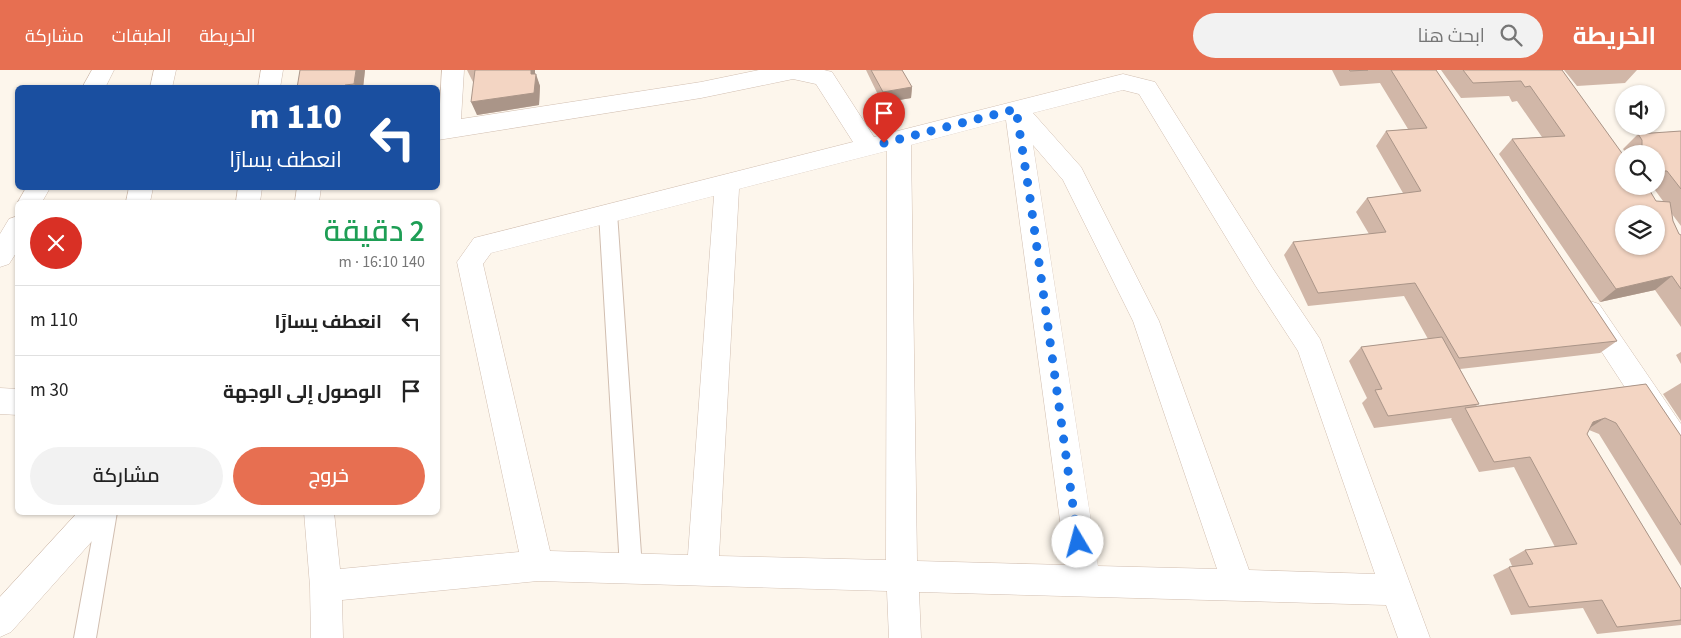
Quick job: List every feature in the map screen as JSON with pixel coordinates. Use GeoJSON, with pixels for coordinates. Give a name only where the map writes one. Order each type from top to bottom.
{"type":"FeatureCollection","features":[{"type":"Feature","properties":{"kind":"street"},"geometry":{"type":"LineString","coordinates":[[95,85],[103,70]]}},
{"type":"Feature","properties":{"kind":"street"},"geometry":{"type":"LineString","coordinates":[[162,85],[165,70]]}},
{"type":"Feature","properties":{"kind":"street"},"geometry":{"type":"LineString","coordinates":[[270,85],[272,70]]}},
{"type":"Feature","properties":{"kind":"street"},"geometry":{"type":"LineString","coordinates":[[453,70],[443,130],[691,92],[793,71],[824,78],[868,147]]}},
{"type":"Feature","properties":{"kind":"street"},"geometry":{"type":"LineString","coordinates":[[538,566],[470,262],[483,245],[1123,82],[1147,88],[1258,268],[1310,347],[1414,638]]}},
{"type":"Feature","properties":{"kind":"street"},"geometry":{"type":"LineString","coordinates":[[1016,109],[1084,581]]}},
{"type":"Feature","properties":{"kind":"street"},"geometry":{"type":"LineString","coordinates":[[1016,109],[1072,174],[1146,321],[1238,585]]}},
{"type":"Feature","properties":{"kind":"street"},"geometry":{"type":"LineString","coordinates":[[899,139],[902,576],[905,638]]}},
{"type":"Feature","properties":{"kind":"street"},"geometry":{"type":"LineString","coordinates":[[702,570],[727,183]]}},
{"type":"Feature","properties":{"kind":"street"},"geometry":{"type":"LineString","coordinates":[[5,254],[15,232]]}},
{"type":"Feature","properties":{"kind":"street"},"geometry":{"type":"LineString","coordinates":[[1577,292],[1681,449]]}},
{"type":"Feature","properties":{"kind":"street"},"geometry":{"type":"LineString","coordinates":[[0,402],[15,402]]}},
{"type":"Feature","properties":{"kind":"street"},"geometry":{"type":"LineString","coordinates":[[0,621],[95,515]]}},
{"type":"Feature","properties":{"kind":"street"},"geometry":{"type":"LineString","coordinates":[[319,515],[326,586],[327,638]]}},
{"type":"Feature","properties":{"kind":"street"},"geometry":{"type":"LineString","coordinates":[[326,586],[538,566],[1397,590]]}},
{"type":"Feature","properties":{"kind":"lane"},"geometry":{"type":"LineString","coordinates":[[608,213],[632,568]]}},
{"type":"Feature","properties":{"kind":"lane"},"geometry":{"type":"LineString","coordinates":[[85,638],[106,515]]}},
{"type":"Feature","properties":{"kind":"building"},"geometry":{"type":"Polygon","coordinates":[[[300,70],[356,70],[354,84],[298,85],[300,70]]]}},
{"type":"Feature","properties":{"kind":"building"},"geometry":{"type":"Polygon","coordinates":[[[475,70],[531,70],[531,74],[536,74],[534,93],[471,102],[475,70]]]}},
{"type":"Feature","properties":{"kind":"building"},"geometry":{"type":"Polygon","coordinates":[[[871,70],[902,70],[912,87],[883,92],[871,70]]]}},
{"type":"Feature","properties":{"kind":"building"},"geometry":{"type":"Polygon","coordinates":[[[1391,70],[1436,70],[1617,341],[1459,358],[1415,283],[1318,293],[1293,242],[1386,232],[1367,198],[1421,191],[1386,131],[1427,128],[1391,70]]]}},
{"type":"Feature","properties":{"kind":"building"},"geometry":{"type":"Polygon","coordinates":[[[1463,70],[1562,70],[1616,145],[1615,195],[1652,195],[1656,201],[1670,202],[1673,221],[1681,235],[1681,289],[1672,276],[1616,289],[1512,139],[1565,136],[1530,86],[1525,87],[1521,81],[1473,83],[1463,70]]]}},
{"type":"Feature","properties":{"kind":"building"},"geometry":{"type":"Polygon","coordinates":[[[1681,131],[1681,189],[1665,171],[1665,145],[1642,145],[1642,140],[1639,135],[1665,135],[1665,132],[1681,131]]]}},
{"type":"Feature","properties":{"kind":"building"},"geometry":{"type":"Polygon","coordinates":[[[1442,337],[1479,404],[1388,416],[1375,390],[1382,389],[1361,347],[1442,337]]]}},
{"type":"Feature","properties":{"kind":"building"},"geometry":{"type":"Polygon","coordinates":[[[1646,384],[1681,436],[1681,525],[1616,423],[1605,418],[1593,422],[1587,434],[1681,589],[1681,620],[1617,627],[1602,600],[1529,607],[1509,567],[1533,564],[1525,550],[1577,544],[1530,457],[1494,462],[1465,408],[1646,384]]]}},
{"type":"Feature","properties":{"kind":"route"},"geometry":{"type":"LineString","coordinates":[[884,143],[1016,109],[1078,542]]}}]}
